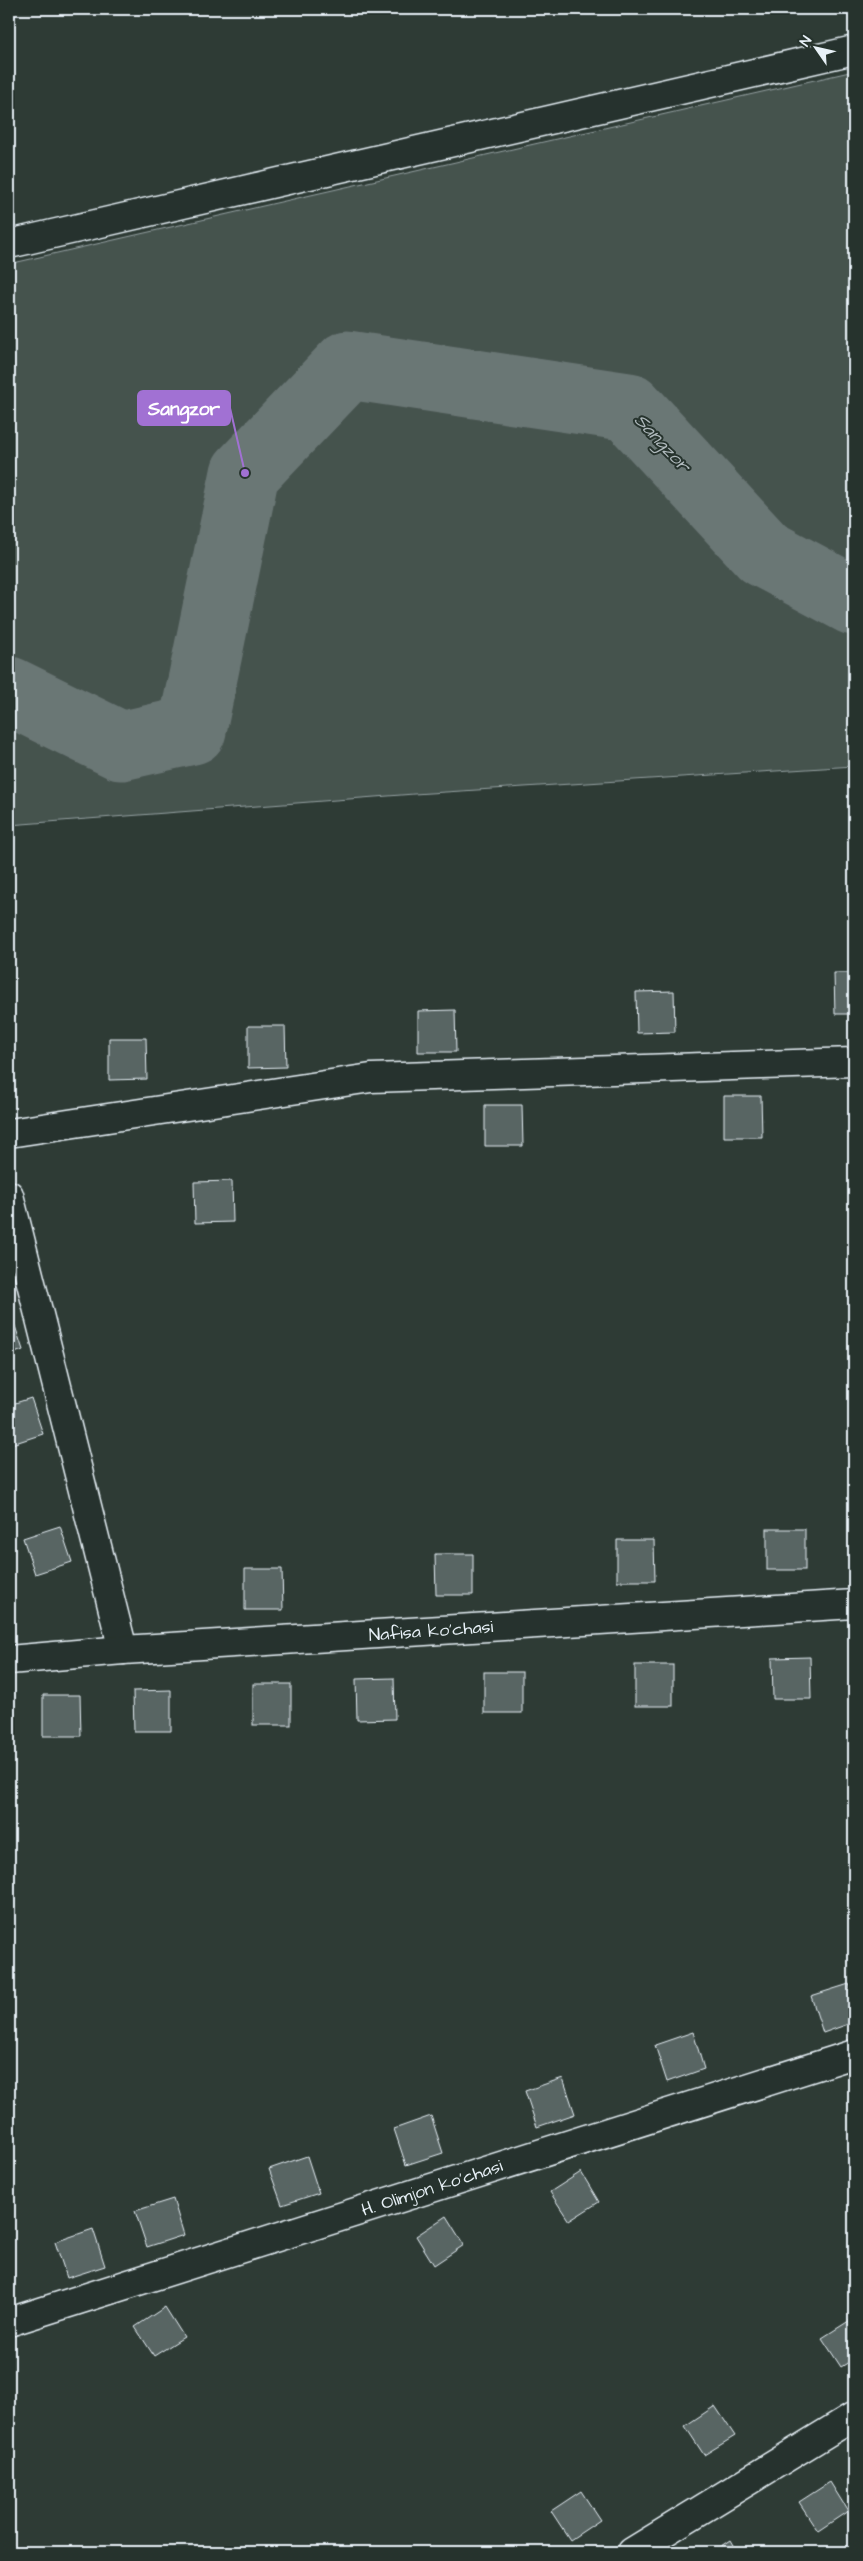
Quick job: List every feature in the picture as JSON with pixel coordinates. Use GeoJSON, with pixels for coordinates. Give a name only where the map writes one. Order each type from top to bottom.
{"type":"FeatureCollection","features":[{"type":"Feature","properties":{"kind":"street"},"geometry":{"type":"LineString","coordinates":[[9,244],[854,50]]}},
{"type":"Feature","properties":{"kind":"street"},"geometry":{"type":"LineString","coordinates":[[9,1133],[371,1078],[854,1062]]}},
{"type":"Feature","properties":{"kind":"street"},"geometry":{"type":"LineString","coordinates":[[9,1195],[124,1650]]}},
{"type":"Feature","properties":{"kind":"street","name":"Nafisa ko'chasi"},"geometry":{"type":"LineString","coordinates":[[9,1660],[124,1650],[854,1604]]}},
{"type":"Feature","properties":{"kind":"street","name":"H. Olimjon ko'chasi"},"geometry":{"type":"LineString","coordinates":[[9,2322],[854,2054]]}},
{"type":"Feature","properties":{"kind":"street"},"geometry":{"type":"LineString","coordinates":[[632,2552],[854,2416]]}},
{"type":"Feature","properties":{"kind":"shaded area"},"geometry":{"type":"Polygon","coordinates":[[[854,71],[854,766],[414,794],[9,825],[9,264],[854,71]]]}},
{"type":"Feature","properties":{"kind":"building"},"geometry":{"type":"Polygon","coordinates":[[[834,973],[854,973],[854,1014],[835,1014],[834,973]]]}},
{"type":"Feature","properties":{"kind":"building"},"geometry":{"type":"Polygon","coordinates":[[[674,991],[675,1032],[637,1033],[636,992],[674,991]]]}},
{"type":"Feature","properties":{"kind":"building"},"geometry":{"type":"Polygon","coordinates":[[[455,1010],[456,1052],[418,1052],[418,1011],[455,1010]]]}},
{"type":"Feature","properties":{"kind":"building"},"geometry":{"type":"Polygon","coordinates":[[[248,1026],[285,1026],[286,1067],[248,1068],[248,1026]]]}},
{"type":"Feature","properties":{"kind":"building"},"geometry":{"type":"Polygon","coordinates":[[[109,1038],[146,1038],[147,1079],[109,1080],[109,1038]]]}},
{"type":"Feature","properties":{"kind":"building"},"geometry":{"type":"Polygon","coordinates":[[[724,1096],[761,1096],[762,1137],[724,1137],[724,1096]]]}},
{"type":"Feature","properties":{"kind":"building"},"geometry":{"type":"Polygon","coordinates":[[[485,1105],[522,1105],[523,1146],[485,1146],[485,1105]]]}},
{"type":"Feature","properties":{"kind":"building"},"geometry":{"type":"Polygon","coordinates":[[[232,1181],[233,1222],[195,1223],[194,1182],[232,1181]]]}},
{"type":"Feature","properties":{"kind":"building"},"geometry":{"type":"Polygon","coordinates":[[[11,1314],[23,1350],[9,1355],[9,1315],[11,1314]]]}},
{"type":"Feature","properties":{"kind":"building"},"geometry":{"type":"Polygon","coordinates":[[[31,1398],[43,1434],[9,1445],[9,1405],[31,1398]]]}},
{"type":"Feature","properties":{"kind":"building"},"geometry":{"type":"Polygon","coordinates":[[[60,1526],[72,1562],[35,1574],[23,1538],[60,1526]]]}},
{"type":"Feature","properties":{"kind":"building"},"geometry":{"type":"Polygon","coordinates":[[[767,1529],[805,1529],[805,1570],[767,1570],[767,1529]]]}},
{"type":"Feature","properties":{"kind":"building"},"geometry":{"type":"Polygon","coordinates":[[[617,1540],[654,1540],[655,1581],[617,1581],[617,1540]]]}},
{"type":"Feature","properties":{"kind":"building"},"geometry":{"type":"Polygon","coordinates":[[[435,1554],[473,1554],[473,1595],[436,1595],[435,1554]]]}},
{"type":"Feature","properties":{"kind":"building"},"geometry":{"type":"Polygon","coordinates":[[[245,1569],[282,1569],[283,1610],[245,1610],[245,1569]]]}},
{"type":"Feature","properties":{"kind":"building"},"geometry":{"type":"Polygon","coordinates":[[[810,1657],[811,1699],[773,1699],[772,1658],[810,1657]]]}},
{"type":"Feature","properties":{"kind":"building"},"geometry":{"type":"Polygon","coordinates":[[[635,1665],[673,1665],[673,1706],[635,1706],[635,1665]]]}},
{"type":"Feature","properties":{"kind":"building"},"geometry":{"type":"Polygon","coordinates":[[[484,1672],[522,1672],[522,1713],[484,1713],[484,1672]]]}},
{"type":"Feature","properties":{"kind":"building"},"geometry":{"type":"Polygon","coordinates":[[[394,1678],[395,1719],[357,1720],[356,1679],[394,1678]]]}},
{"type":"Feature","properties":{"kind":"building"},"geometry":{"type":"Polygon","coordinates":[[[253,1684],[291,1684],[291,1725],[253,1725],[253,1684]]]}},
{"type":"Feature","properties":{"kind":"building"},"geometry":{"type":"Polygon","coordinates":[[[171,1690],[171,1731],[134,1731],[133,1691],[171,1690]]]}},
{"type":"Feature","properties":{"kind":"building"},"geometry":{"type":"Polygon","coordinates":[[[43,1695],[80,1695],[81,1736],[43,1736],[43,1695]]]}},
{"type":"Feature","properties":{"kind":"building"},"geometry":{"type":"Polygon","coordinates":[[[849,1984],[854,2001],[854,2022],[823,2033],[811,1996],[849,1984]]]}},
{"type":"Feature","properties":{"kind":"building"},"geometry":{"type":"Polygon","coordinates":[[[693,2032],[704,2069],[667,2082],[655,2045],[693,2032]]]}},
{"type":"Feature","properties":{"kind":"building"},"geometry":{"type":"Polygon","coordinates":[[[563,2078],[575,2114],[537,2127],[525,2091],[563,2078]]]}},
{"type":"Feature","properties":{"kind":"building"},"geometry":{"type":"Polygon","coordinates":[[[431,2116],[443,2153],[406,2165],[394,2129],[431,2116]]]}},
{"type":"Feature","properties":{"kind":"building"},"geometry":{"type":"Polygon","coordinates":[[[307,2156],[319,2193],[282,2205],[269,2169],[307,2156]]]}},
{"type":"Feature","properties":{"kind":"building"},"geometry":{"type":"Polygon","coordinates":[[[581,2172],[599,2202],[569,2221],[550,2192],[581,2172]]]}},
{"type":"Feature","properties":{"kind":"building"},"geometry":{"type":"Polygon","coordinates":[[[173,2199],[184,2235],[147,2247],[135,2211],[173,2199]]]}},
{"type":"Feature","properties":{"kind":"building"},"geometry":{"type":"Polygon","coordinates":[[[446,2216],[464,2245],[434,2265],[416,2236],[446,2216]]]}},
{"type":"Feature","properties":{"kind":"building"},"geometry":{"type":"Polygon","coordinates":[[[93,2229],[105,2266],[67,2278],[55,2242],[93,2229]]]}},
{"type":"Feature","properties":{"kind":"building"},"geometry":{"type":"Polygon","coordinates":[[[165,2307],[184,2337],[154,2356],[135,2327],[165,2307]]]}},
{"type":"Feature","properties":{"kind":"building"},"geometry":{"type":"Polygon","coordinates":[[[852,2319],[854,2322],[854,2359],[841,2367],[822,2338],[852,2319]]]}},
{"type":"Feature","properties":{"kind":"building"},"geometry":{"type":"Polygon","coordinates":[[[715,2406],[735,2436],[704,2455],[685,2426],[715,2406]]]}},
{"type":"Feature","properties":{"kind":"building"},"geometry":{"type":"Polygon","coordinates":[[[830,2482],[848,2511],[818,2531],[799,2502],[830,2482]]]}},
{"type":"Feature","properties":{"kind":"building"},"geometry":{"type":"Polygon","coordinates":[[[581,2491],[600,2520],[570,2540],[551,2511],[581,2491]]]}},
{"type":"Feature","properties":{"kind":"building"},"geometry":{"type":"Polygon","coordinates":[[[730,2540],[737,2552],[712,2552],[730,2540]]]}},
{"type":"Feature","properties":{"kind":"waterway","name":"Sangzor"},"geometry":{"type":"LineString","coordinates":[[9,691],[121,746],[192,730],[245,473],[348,365],[629,407],[764,553],[854,601]]}},
{"type":"Feature","properties":{"kind":"place","name":"Sangzor"},"geometry":{"type":"Point","coordinates":[245,473]}}]}
